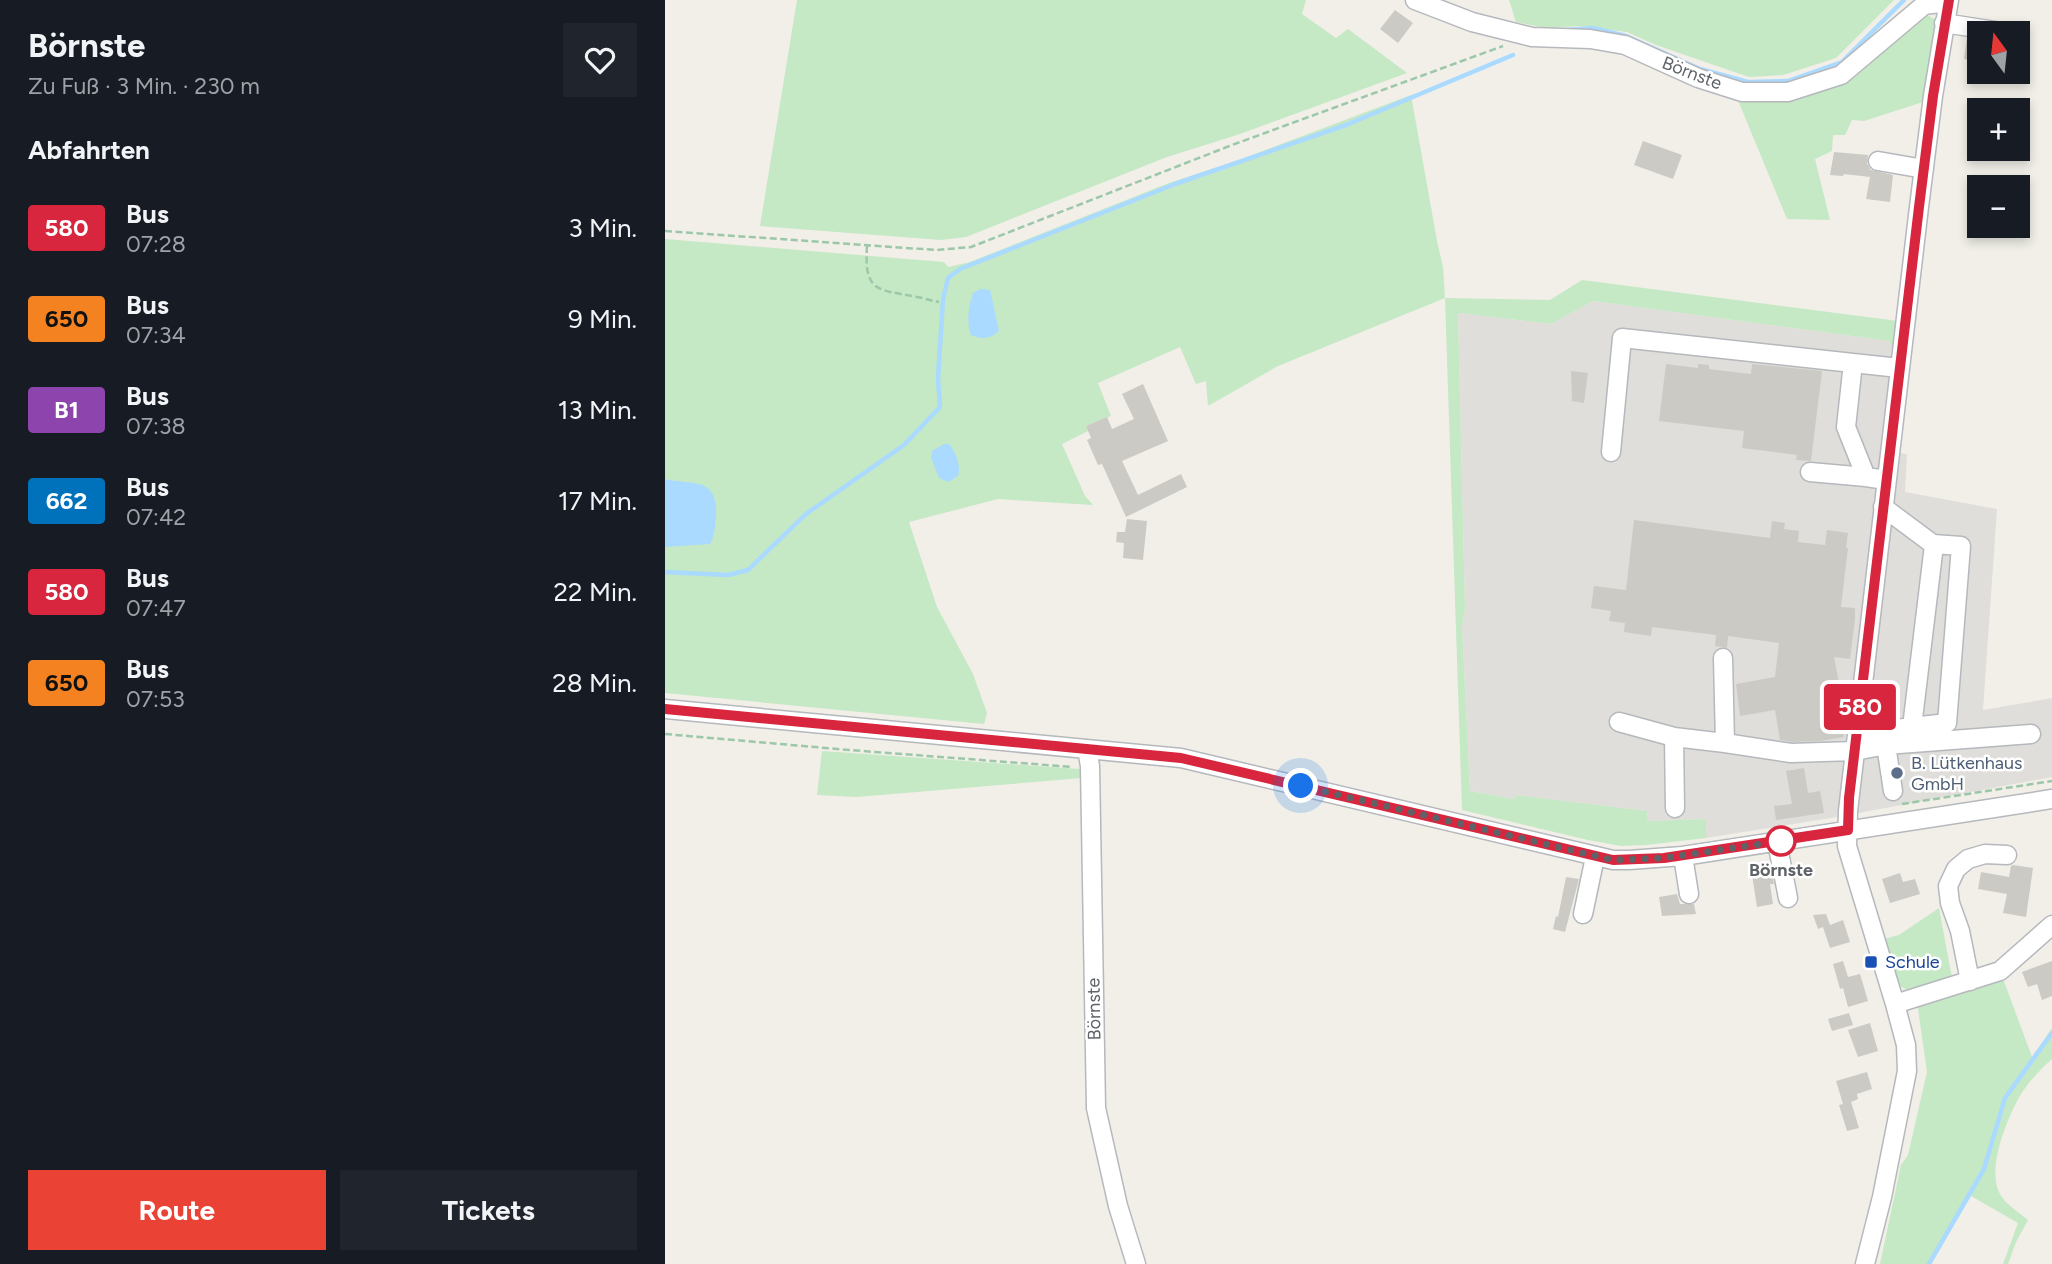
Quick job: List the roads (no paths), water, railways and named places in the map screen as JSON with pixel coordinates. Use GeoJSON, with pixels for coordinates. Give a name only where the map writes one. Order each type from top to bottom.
{"type":"FeatureCollection","features":[{"type":"Feature","properties":{"kind":"street","name":"Börnste"},"geometry":{"type":"LineString","coordinates":[[1415,0],[1472,22],[1532,37],[1590,39],[1625,45],[1698,78],[1742,92],[1788,92],[1841,75],[1923,5],[1949,1],[1899,368],[1849,798],[1847,846],[1906,1045],[1907,1071],[1882,1197],[1865,1264]]}},
{"type":"Feature","properties":{"kind":"street"},"geometry":{"type":"LineString","coordinates":[[1944,23],[1967,27]]}},
{"type":"Feature","properties":{"kind":"street"},"geometry":{"type":"LineString","coordinates":[[1878,161],[1924,169]]}},
{"type":"Feature","properties":{"kind":"street"},"geometry":{"type":"LineString","coordinates":[[1611,452],[1622,338],[1899,368]]}},
{"type":"Feature","properties":{"kind":"street"},"geometry":{"type":"LineString","coordinates":[[1853,363],[1846,427],[1866,477]]}},
{"type":"Feature","properties":{"kind":"street"},"geometry":{"type":"LineString","coordinates":[[1810,472],[1886,480]]}},
{"type":"Feature","properties":{"kind":"street"},"geometry":{"type":"LineString","coordinates":[[1619,722],[1674,737],[1791,753],[1856,743],[1912,727],[1947,723],[1961,546],[1933,544],[1883,507]]}},
{"type":"Feature","properties":{"kind":"street"},"geometry":{"type":"LineString","coordinates":[[1912,727],[1933,544]]}},
{"type":"Feature","properties":{"kind":"street"},"geometry":{"type":"LineString","coordinates":[[1723,658],[1725,743]]}},
{"type":"Feature","properties":{"kind":"street"},"geometry":{"type":"LineString","coordinates":[[665,709],[1088,757],[1181,758],[1595,857],[1629,860],[1683,856],[2052,799]]}},
{"type":"Feature","properties":{"kind":"street"},"geometry":{"type":"LineString","coordinates":[[1856,743],[1886,746],[2031,734]]}},
{"type":"Feature","properties":{"kind":"street"},"geometry":{"type":"LineString","coordinates":[[1674,737],[1675,808]]}},
{"type":"Feature","properties":{"kind":"street"},"geometry":{"type":"LineString","coordinates":[[1886,746],[1894,798]]}},
{"type":"Feature","properties":{"kind":"street","name":"Börnste"},"geometry":{"type":"LineString","coordinates":[[1088,757],[1096,1108],[1118,1206],[1136,1264]]}},
{"type":"Feature","properties":{"kind":"street"},"geometry":{"type":"LineString","coordinates":[[1777,842],[1788,898]]}},
{"type":"Feature","properties":{"kind":"street"},"geometry":{"type":"LineString","coordinates":[[1970,981],[1948,886],[1956,869],[1968,859],[1985,854],[2007,855]]}},
{"type":"Feature","properties":{"kind":"street"},"geometry":{"type":"LineString","coordinates":[[1683,856],[1689,894]]}},
{"type":"Feature","properties":{"kind":"street"},"geometry":{"type":"LineString","coordinates":[[1583,914],[1595,857]]}},
{"type":"Feature","properties":{"kind":"street"},"geometry":{"type":"LineString","coordinates":[[1895,1004],[2000,971],[2052,925]]}},
{"type":"Feature","properties":{"kind":"water"},"geometry":{"type":"Polygon","coordinates":[[[980,289],[990,290],[999,331],[986,338],[971,335],[969,325],[973,293],[980,289]]]}},
{"type":"Feature","properties":{"kind":"water"},"geometry":{"type":"Polygon","coordinates":[[[944,444],[952,447],[959,468],[958,476],[948,482],[939,478],[931,458],[932,451],[944,444]]]}},
{"type":"Feature","properties":{"kind":"water"},"geometry":{"type":"Polygon","coordinates":[[[665,479],[702,485],[713,495],[716,516],[710,544],[665,547],[665,479]]]}},
{"type":"Feature","properties":{"kind":"waterway"},"geometry":{"type":"LineString","coordinates":[[1566,30],[1593,28],[1626,36],[1700,69],[1748,82],[1788,81],[1842,62],[1904,0]]}},
{"type":"Feature","properties":{"kind":"waterway"},"geometry":{"type":"LineString","coordinates":[[665,572],[728,575],[748,570],[806,514],[904,445],[940,407],[938,378],[943,299],[948,278],[960,269],[1175,184],[1346,125],[1513,55]]}},
{"type":"Feature","properties":{"kind":"waterway"},"geometry":{"type":"LineString","coordinates":[[1929,1264],[1984,1169],[2005,1098],[2052,1033]]}},
{"type":"Feature","properties":{"kind":"place","name":"B. Lütkenhaus GmbH"},"geometry":{"type":"Point","coordinates":[1897,773]}},
{"type":"Feature","properties":{"kind":"place","name":"Börnste"},"geometry":{"type":"Point","coordinates":[1781,841]}},
{"type":"Feature","properties":{"kind":"place","name":"Schule"},"geometry":{"type":"Point","coordinates":[1871,962]}}]}
